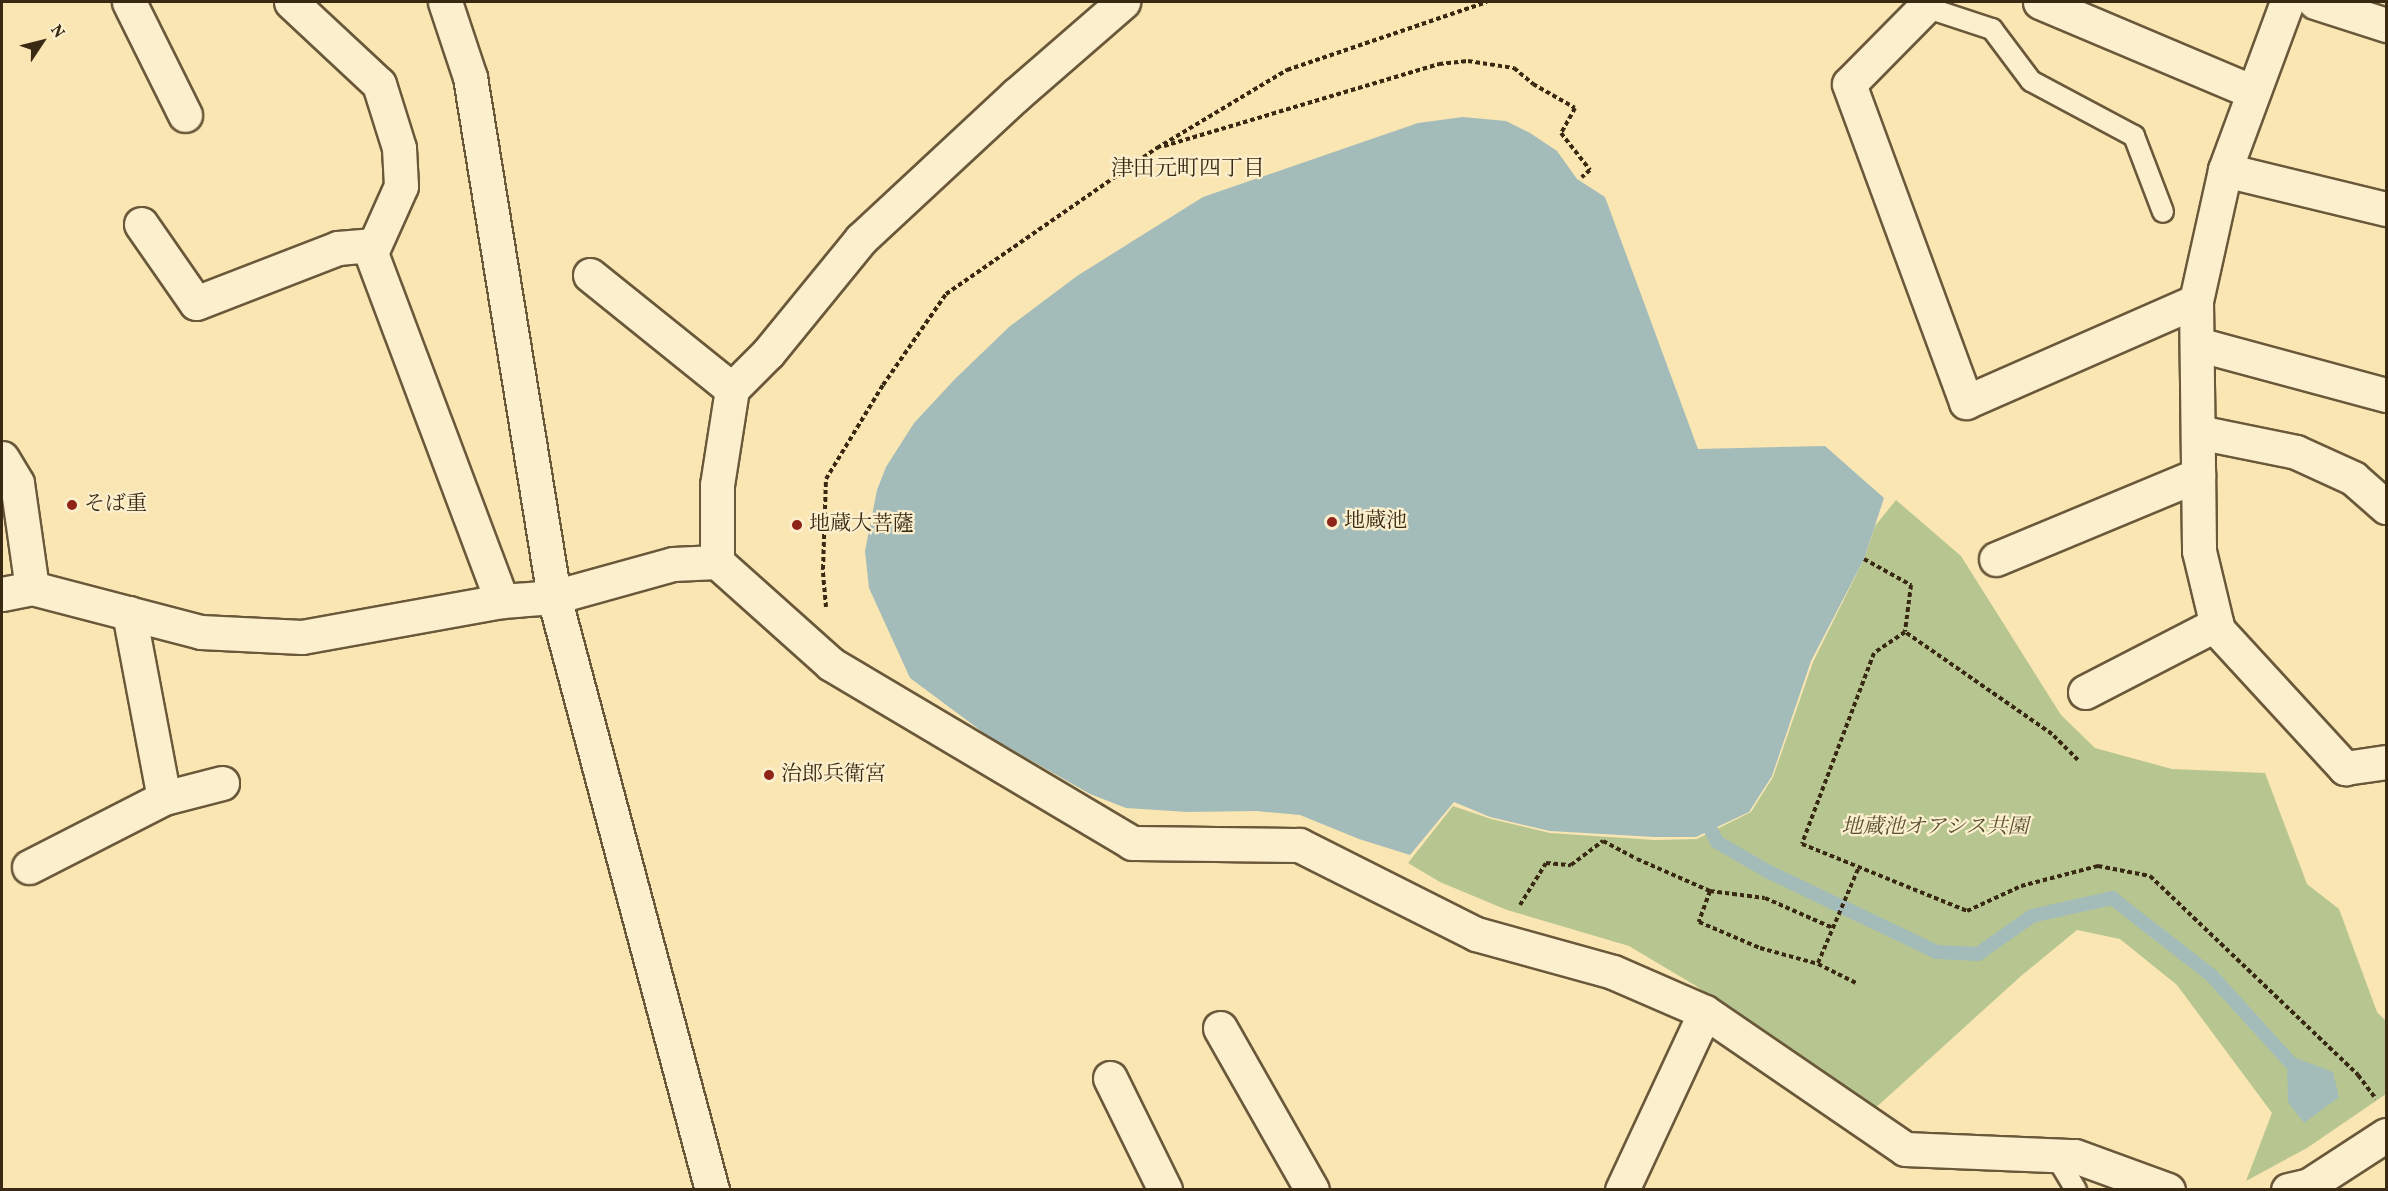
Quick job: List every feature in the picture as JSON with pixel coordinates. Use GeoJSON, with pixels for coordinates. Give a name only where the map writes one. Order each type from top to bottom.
{"type":"FeatureCollection","features":[{"type":"Feature","properties":{"kind":"street"},"geometry":{"type":"LineString","coordinates":[[129,2],[185,115]]}},
{"type":"Feature","properties":{"kind":"street"},"geometry":{"type":"LineString","coordinates":[[291,2],[379,84],[399,148],[401,186],[371,253],[502,601]]}},
{"type":"Feature","properties":{"kind":"street"},"geometry":{"type":"LineString","coordinates":[[446,2],[470,77],[554,597],[712,1190]]}},
{"type":"Feature","properties":{"kind":"street"},"geometry":{"type":"LineString","coordinates":[[717,562],[717,485],[732,389],[768,353],[861,239],[1016,95],[1123,2]]}},
{"type":"Feature","properties":{"kind":"street"},"geometry":{"type":"LineString","coordinates":[[2040,2],[2253,92]]}},
{"type":"Feature","properties":{"kind":"street"},"geometry":{"type":"LineString","coordinates":[[2287,2],[2225,170],[2196,301],[2199,551],[2218,630],[2345,768],[2386,762]]}},
{"type":"Feature","properties":{"kind":"street"},"geometry":{"type":"LineString","coordinates":[[2315,2],[2386,25]]}},
{"type":"Feature","properties":{"kind":"street"},"geometry":{"type":"LineString","coordinates":[[1924,4],[1849,84],[1966,402],[2196,301]]}},
{"type":"Feature","properties":{"kind":"street"},"geometry":{"type":"LineString","coordinates":[[2225,170],[2386,209]]}},
{"type":"Feature","properties":{"kind":"street"},"geometry":{"type":"LineString","coordinates":[[141,224],[196,303],[338,248],[374,245]]}},
{"type":"Feature","properties":{"kind":"street"},"geometry":{"type":"LineString","coordinates":[[590,275],[732,389]]}},
{"type":"Feature","properties":{"kind":"street"},"geometry":{"type":"LineString","coordinates":[[2197,344],[2386,395]]}},
{"type":"Feature","properties":{"kind":"street"},"geometry":{"type":"LineString","coordinates":[[2198,432],[2296,452],[2353,478],[2386,507]]}},
{"type":"Feature","properties":{"kind":"street"},"geometry":{"type":"LineString","coordinates":[[2,458],[17,483],[17,591],[129,613],[201,632],[302,637],[502,601],[554,597],[673,564],[717,562],[831,664],[1132,843],[1299,845],[1476,934],[1613,972],[1705,1012],[1905,1149],[2075,1156],[2168,1190]]}},
{"type":"Feature","properties":{"kind":"street"},"geometry":{"type":"LineString","coordinates":[[1996,559],[2198,475]]}},
{"type":"Feature","properties":{"kind":"street"},"geometry":{"type":"LineString","coordinates":[[129,613],[164,798]]}},
{"type":"Feature","properties":{"kind":"street"},"geometry":{"type":"LineString","coordinates":[[2085,692],[2217,624]]}},
{"type":"Feature","properties":{"kind":"street"},"geometry":{"type":"LineString","coordinates":[[29,867],[164,798],[222,783]]}},
{"type":"Feature","properties":{"kind":"street"},"geometry":{"type":"LineString","coordinates":[[1622,1190],[1705,1012]]}},
{"type":"Feature","properties":{"kind":"street"},"geometry":{"type":"LineString","coordinates":[[1220,1028],[1312,1190]]}},
{"type":"Feature","properties":{"kind":"street"},"geometry":{"type":"LineString","coordinates":[[1110,1078],[1165,1190]]}},
{"type":"Feature","properties":{"kind":"street"},"geometry":{"type":"LineString","coordinates":[[2288,1190],[2309,1185],[2386,1135]]}},
{"type":"Feature","properties":{"kind":"lane"},"geometry":{"type":"LineString","coordinates":[[1924,4],[1992,29],[2031,81],[2134,136],[2163,212]]}},
{"type":"Feature","properties":{"kind":"lane"},"geometry":{"type":"LineString","coordinates":[[2055,1155],[2076,1190]]}},
{"type":"Feature","properties":{"kind":"path"},"geometry":{"type":"LineString","coordinates":[[831,664],[823,569],[826,479],[883,385],[946,294],[1157,148],[1287,70],[1487,2]]}},
{"type":"Feature","properties":{"kind":"path"},"geometry":{"type":"LineString","coordinates":[[1157,148],[1440,64],[1468,61],[1514,68],[1533,84],[1575,108],[1561,133],[1590,170],[1582,177]]}},
{"type":"Feature","properties":{"kind":"path"},"geometry":{"type":"LineString","coordinates":[[1864,559],[1911,585],[1905,632],[1874,652],[1802,844],[1967,911],[2021,886],[2098,866],[2150,876],[2358,1075],[2377,1100]]}},
{"type":"Feature","properties":{"kind":"path"},"geometry":{"type":"LineString","coordinates":[[1905,632],[2052,734],[2078,760]]}},
{"type":"Feature","properties":{"kind":"path"},"geometry":{"type":"LineString","coordinates":[[1522,901],[1546,863],[1571,865],[1603,841],[1637,859],[1710,891],[1765,898],[1833,928]]}},
{"type":"Feature","properties":{"kind":"path"},"geometry":{"type":"LineString","coordinates":[[1818,964],[1859,867]]}},
{"type":"Feature","properties":{"kind":"path"},"geometry":{"type":"LineString","coordinates":[[1710,891],[1699,922],[1760,948],[1818,964],[1858,984]]}},
{"type":"Feature","properties":{"kind":"green space","name":"地蔵池オアシス共園"},"geometry":{"type":"Polygon","coordinates":[[[1896,500],[1961,556],[2061,715],[2095,748],[2172,769],[2265,773],[2307,884],[2339,909],[2377,1012],[2386,1021],[2386,1094],[2307,1148],[2246,1181],[2272,1113],[2177,985],[2120,939],[2077,930],[2021,976],[1871,1112],[1696,986],[1629,946],[1507,910],[1440,882],[1408,863],[1453,806],[1491,819],[1550,833],[1655,840],[1697,839],[1751,812],[1773,777],[1813,662],[1864,559],[1875,526],[1896,500]]]}},
{"type":"Feature","properties":{"kind":"water"},"geometry":{"type":"Polygon","coordinates":[[[1463,117],[1506,121],[1530,133],[1557,151],[1577,179],[1605,197],[1698,449],[1825,446],[1884,498],[1864,559],[1811,661],[1772,776],[1749,812],[1696,837],[1654,837],[1550,831],[1490,817],[1454,802],[1410,855],[1359,839],[1300,815],[1256,811],[1188,812],[1126,808],[1090,794],[988,736],[910,678],[869,588],[865,551],[877,490],[886,467],[914,423],[955,379],[1009,327],[1077,276],[1203,197],[1418,123],[1463,117]]]}},
{"type":"Feature","properties":{"kind":"water"},"geometry":{"type":"Polygon","coordinates":[[[2296,1058],[2333,1072],[2339,1097],[2304,1123],[2288,1102],[2287,1065],[2296,1058]]]}},
{"type":"Feature","properties":{"kind":"waterway"},"geometry":{"type":"LineString","coordinates":[[1711,830],[1717,842],[1769,872],[1937,952],[1978,954],[2032,916],[2112,898],[2211,975],[2290,1062]]}},
{"type":"Feature","properties":{"kind":"place","name":"そば重"},"geometry":{"type":"Point","coordinates":[72,505]}},
{"type":"Feature","properties":{"kind":"place","name":"地蔵池"},"geometry":{"type":"Point","coordinates":[1332,522]}},
{"type":"Feature","properties":{"kind":"place","name":"地蔵大菩薩"},"geometry":{"type":"Point","coordinates":[797,525]}},
{"type":"Feature","properties":{"kind":"place","name":"治郎兵衛宮"},"geometry":{"type":"Point","coordinates":[769,775]}},
{"type":"Feature","properties":{"kind":"district","name":"津田元町四丁目"},"geometry":{"type":"Point","coordinates":[1188,170]}}]}
